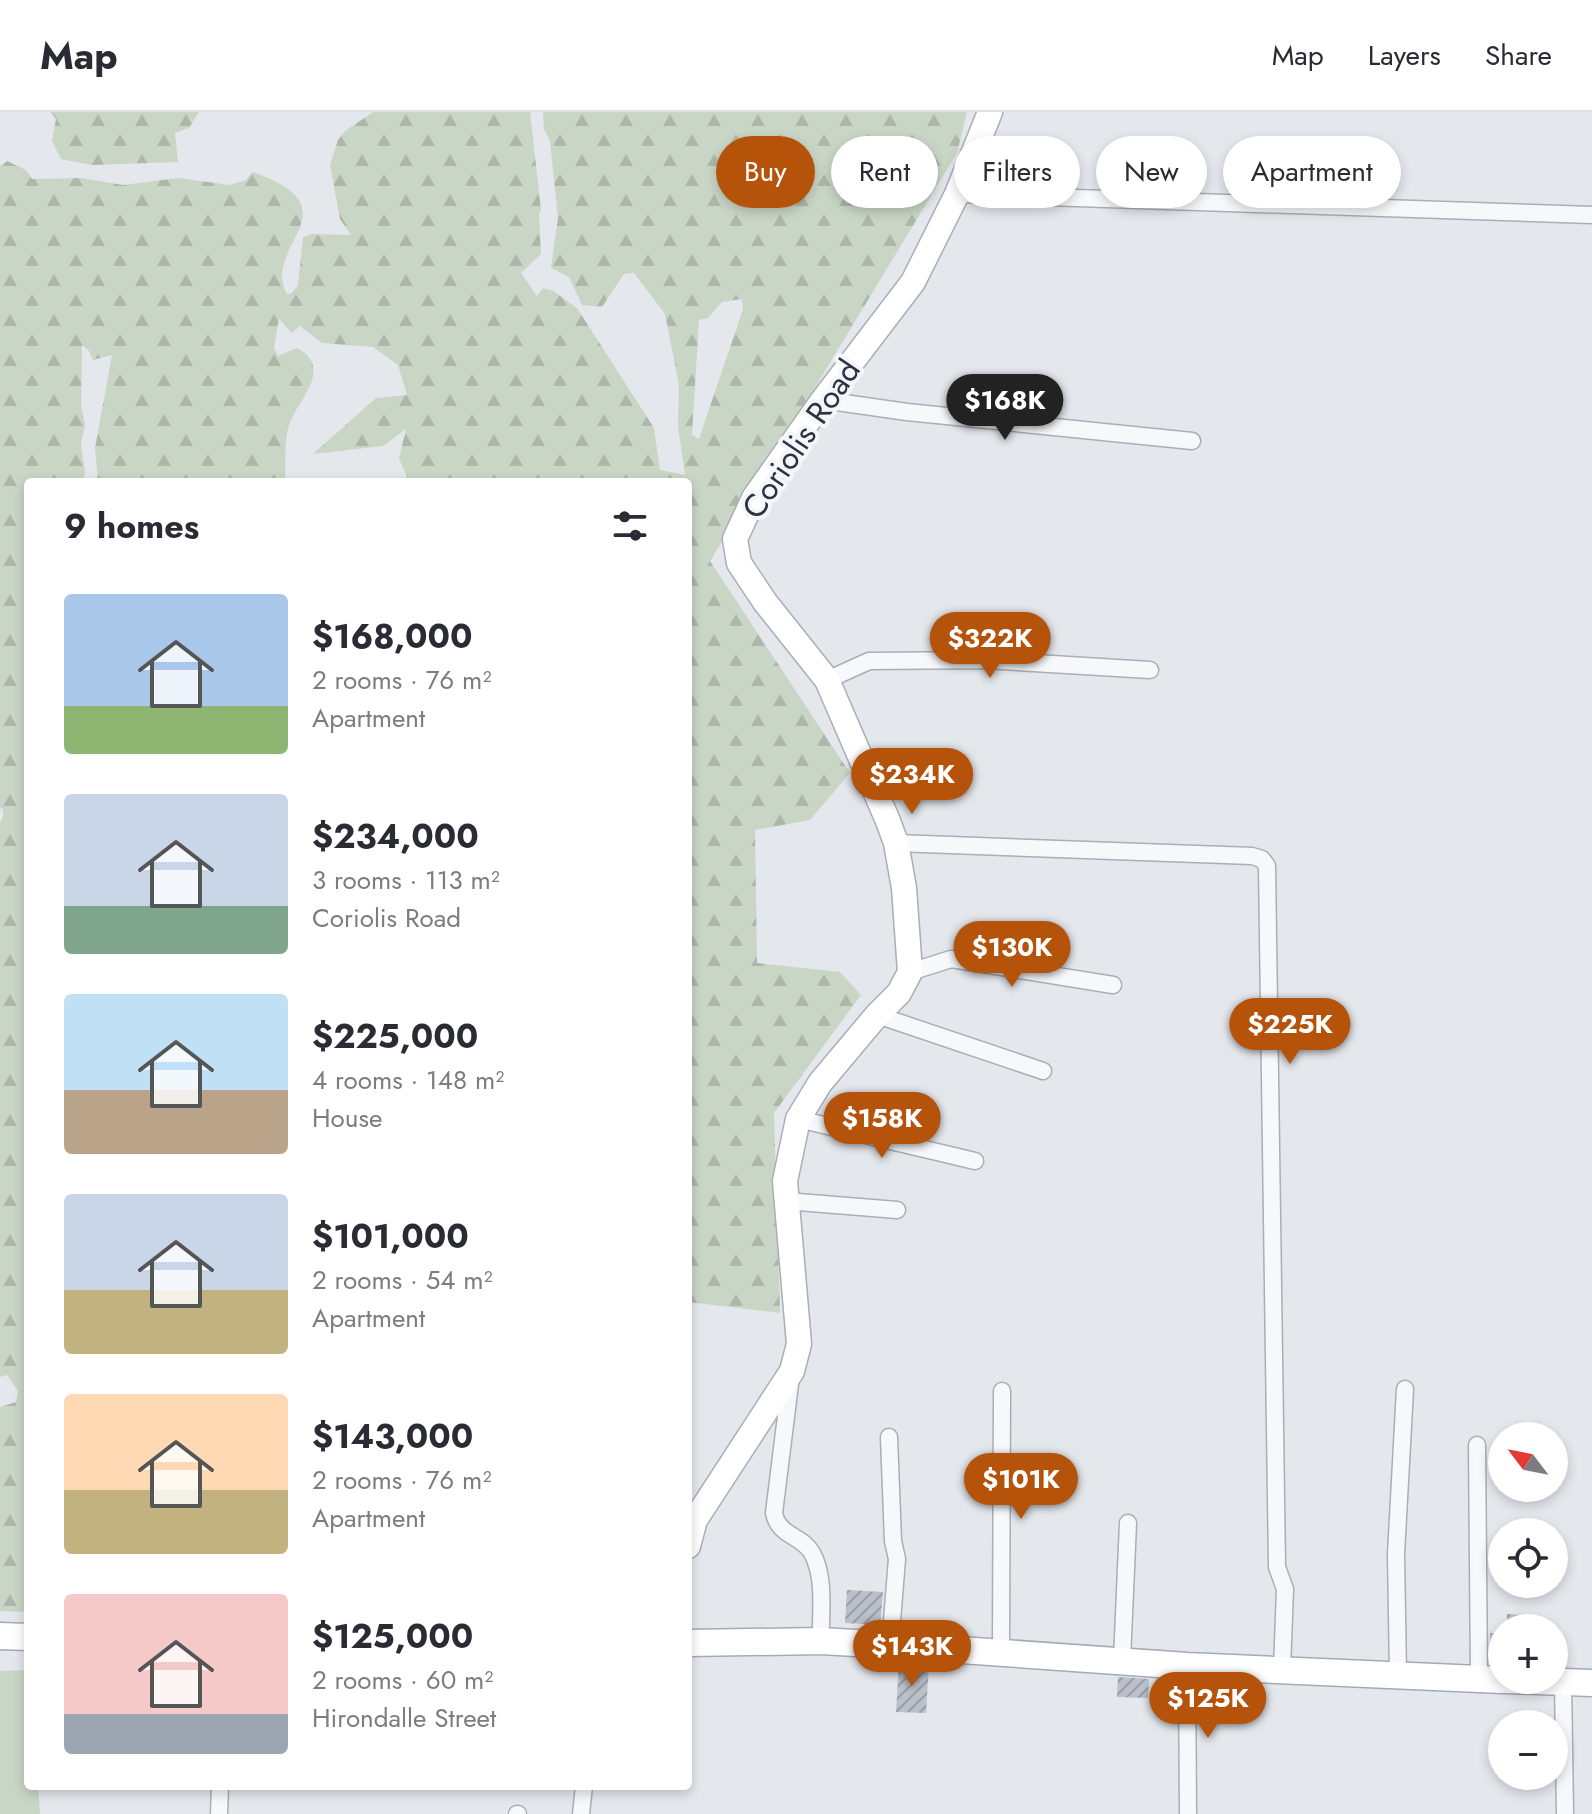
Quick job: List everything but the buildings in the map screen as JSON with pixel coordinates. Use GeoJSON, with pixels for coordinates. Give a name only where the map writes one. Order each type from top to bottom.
{"type":"FeatureCollection","features":[{"type":"Feature","properties":{"kind":"main road","name":"Coriolis Road"},"geometry":{"type":"LineString","coordinates":[[980,136],[990,112]]}},
{"type":"Feature","properties":{"kind":"main road","name":"Coriolis Road"},"geometry":{"type":"LineString","coordinates":[[910,972],[904,888],[896,843],[827,680],[765,602],[739,563],[735,539],[754,498],[823,400],[913,282],[954,200]]}},
{"type":"Feature","properties":{"kind":"main road"},"geometry":{"type":"LineString","coordinates":[[692,1531],[695,1520],[792,1371],[799,1344],[785,1181],[798,1119],[820,1083],[899,993],[910,972]]}},
{"type":"Feature","properties":{"kind":"main road"},"geometry":{"type":"LineString","coordinates":[[0,1636],[24,1637]]}},
{"type":"Feature","properties":{"kind":"main road"},"geometry":{"type":"LineString","coordinates":[[692,1643],[821,1641],[1187,1666],[1488,1680]]}},
{"type":"Feature","properties":{"kind":"main road"},"geometry":{"type":"LineString","coordinates":[[1568,1682],[1592,1683]]}},
{"type":"Feature","properties":{"kind":"street"},"geometry":{"type":"LineString","coordinates":[[1080,198],[1592,215]]}},
{"type":"Feature","properties":{"kind":"street"},"geometry":{"type":"LineString","coordinates":[[823,400],[907,412],[1192,441]]}},
{"type":"Feature","properties":{"kind":"street"},"geometry":{"type":"LineString","coordinates":[[827,680],[869,661],[985,660],[1150,670]]}},
{"type":"Feature","properties":{"kind":"street"},"geometry":{"type":"LineString","coordinates":[[896,843],[1252,856],[1262,859],[1267,866],[1277,1567],[1285,1589],[1282,1669]]}},
{"type":"Feature","properties":{"kind":"street"},"geometry":{"type":"LineString","coordinates":[[910,972],[951,959],[1113,985]]}},
{"type":"Feature","properties":{"kind":"street"},"geometry":{"type":"LineString","coordinates":[[877,1015],[1043,1071]]}},
{"type":"Feature","properties":{"kind":"street"},"geometry":{"type":"LineString","coordinates":[[798,1119],[975,1161]]}},
{"type":"Feature","properties":{"kind":"street"},"geometry":{"type":"LineString","coordinates":[[786,1201],[897,1210]]}},
{"type":"Feature","properties":{"kind":"street"},"geometry":{"type":"LineString","coordinates":[[792,1371],[774,1513],[775,1522],[787,1535],[811,1550],[819,1573],[821,1641]]}},
{"type":"Feature","properties":{"kind":"street"},"geometry":{"type":"LineString","coordinates":[[1398,1676],[1396,1554],[1405,1389]]}},
{"type":"Feature","properties":{"kind":"street"},"geometry":{"type":"LineString","coordinates":[[1001,1652],[1002,1391]]}},
{"type":"Feature","properties":{"kind":"street"},"geometry":{"type":"LineString","coordinates":[[889,1437],[893,1541],[897,1559],[890,1645]]}},
{"type":"Feature","properties":{"kind":"street"},"geometry":{"type":"LineString","coordinates":[[1477,1445],[1491,1614]]}},
{"type":"Feature","properties":{"kind":"street"},"geometry":{"type":"LineString","coordinates":[[1122,1660],[1128,1523]]}},
{"type":"Feature","properties":{"kind":"street"},"geometry":{"type":"LineString","coordinates":[[1187,1666],[1188,1814]]}},
{"type":"Feature","properties":{"kind":"street"},"geometry":{"type":"LineString","coordinates":[[1563,1694],[1565,1814]]}},
{"type":"Feature","properties":{"kind":"street"},"geometry":{"type":"LineString","coordinates":[[219,1814],[220,1790]]}},
{"type":"Feature","properties":{"kind":"street"},"geometry":{"type":"LineString","coordinates":[[581,1814],[584,1790]]}},
{"type":"Feature","properties":{"kind":"green space"},"geometry":{"type":"Polygon","coordinates":[[[50,112],[199,112],[189,128],[175,133],[178,162],[92,165],[61,159],[52,141],[56,119],[50,112]]]}},
{"type":"Feature","properties":{"kind":"green space"},"geometry":{"type":"Polygon","coordinates":[[[373,112],[530,112],[541,210],[541,254],[521,273],[537,296],[543,288],[553,291],[577,308],[654,428],[660,470],[685,475],[678,427],[679,385],[665,314],[634,273],[624,274],[602,307],[582,305],[569,277],[551,268],[558,218],[550,141],[544,129],[543,112],[967,112],[961,136],[954,136],[954,158],[938,184],[938,136],[831,136],[831,208],[924,208],[710,561],[850,773],[810,820],[755,830],[757,963],[840,972],[861,995],[774,1113],[780,1313],[692,1302],[692,478],[407,478],[399,458],[406,429],[383,446],[313,454],[376,398],[407,395],[398,365],[373,347],[322,343],[300,326],[292,333],[279,319],[274,348],[278,356],[297,348],[308,356],[313,365],[310,385],[287,431],[286,478],[98,478],[95,448],[112,355],[93,360],[82,345],[83,478],[24,478],[24,1612],[0,1611],[0,1407],[16,1402],[18,1391],[7,1375],[0,1377],[0,823],[3,808],[0,809],[0,166],[7,161],[26,170],[32,179],[81,178],[123,185],[178,178],[230,185],[246,180],[253,172],[284,186],[299,200],[303,214],[285,260],[282,276],[287,294],[298,285],[303,237],[312,234],[351,235],[340,219],[330,165],[338,140],[345,131],[373,112]],[[742,299],[722,302],[708,318],[699,320],[692,435],[699,439],[743,309],[742,299]]]}},
{"type":"Feature","properties":{"kind":"green space"},"geometry":{"type":"Polygon","coordinates":[[[24,1670],[24,1790],[38,1790],[40,1814],[0,1814],[0,1671],[24,1670]]]}}]}
